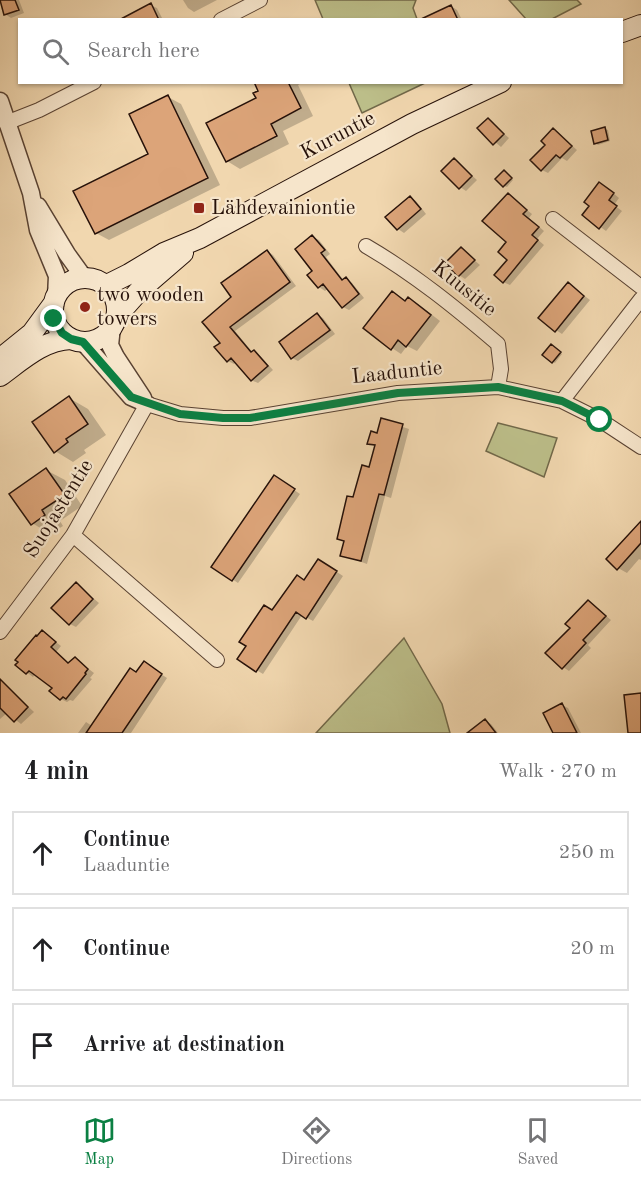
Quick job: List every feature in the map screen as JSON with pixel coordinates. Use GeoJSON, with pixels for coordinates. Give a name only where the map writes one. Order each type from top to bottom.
{"type":"FeatureCollection","features":[{"type":"Feature","properties":{"kind":"main road"},"geometry":{"type":"LineString","coordinates":[[623,31],[641,25]]}},
{"type":"Feature","properties":{"kind":"main road","name":"Kuruntie"},"geometry":{"type":"LineString","coordinates":[[105,286],[164,253],[200,238],[412,124],[497,84]]}},
{"type":"Feature","properties":{"kind":"main road","name":"Kuruntie"},"geometry":{"type":"LineString","coordinates":[[114,322],[134,296],[200,238]]}},
{"type":"Feature","properties":{"kind":"main road"},"geometry":{"type":"LineString","coordinates":[[0,359],[32,333],[68,284],[85,279],[96,280],[105,286],[115,300],[114,322],[100,339],[53,341],[42,346],[0,376]]}},
{"type":"Feature","properties":{"kind":"main road"},"geometry":{"type":"LineString","coordinates":[[55,300],[53,314],[56,324],[62,333],[77,341]]}},
{"type":"Feature","properties":{"kind":"street"},"geometry":{"type":"LineString","coordinates":[[225,18],[260,0]]}},
{"type":"Feature","properties":{"kind":"street"},"geometry":{"type":"LineString","coordinates":[[6,123],[39,110],[90,84]]}},
{"type":"Feature","properties":{"kind":"street"},"geometry":{"type":"LineString","coordinates":[[0,101],[31,193],[38,230],[57,276],[55,300]]}},
{"type":"Feature","properties":{"kind":"street"},"geometry":{"type":"LineString","coordinates":[[31,193],[67,254],[85,279]]}},
{"type":"Feature","properties":{"kind":"street"},"geometry":{"type":"LineString","coordinates":[[553,219],[641,287]]}},
{"type":"Feature","properties":{"kind":"street","name":"Kuusitie"},"geometry":{"type":"LineString","coordinates":[[366,246],[401,267],[498,344],[501,369],[498,387]]}},
{"type":"Feature","properties":{"kind":"street"},"geometry":{"type":"LineString","coordinates":[[562,401],[641,299]]}},
{"type":"Feature","properties":{"kind":"street"},"geometry":{"type":"LineString","coordinates":[[114,322],[110,345],[147,404]]}},
{"type":"Feature","properties":{"kind":"street","name":"Laaduntie"},"geometry":{"type":"LineString","coordinates":[[77,341],[131,397],[180,414],[250,418],[398,393],[498,387],[562,401],[600,420],[641,447]]}},
{"type":"Feature","properties":{"kind":"street","name":"Suojastentie"},"geometry":{"type":"LineString","coordinates":[[0,632],[73,535],[147,404]]}},
{"type":"Feature","properties":{"kind":"street"},"geometry":{"type":"LineString","coordinates":[[73,535],[217,660]]}},
{"type":"Feature","properties":{"kind":"green space"},"geometry":{"type":"Polygon","coordinates":[[[315,0],[416,0],[413,8],[417,18],[323,18],[315,0]]]}},
{"type":"Feature","properties":{"kind":"green space"},"geometry":{"type":"Polygon","coordinates":[[[509,0],[577,0],[581,4],[554,18],[525,18],[509,0]]]}},
{"type":"Feature","properties":{"kind":"green space"},"geometry":{"type":"Polygon","coordinates":[[[349,84],[423,84],[362,113],[349,84]]]}},
{"type":"Feature","properties":{"kind":"green space"},"geometry":{"type":"Polygon","coordinates":[[[498,423],[557,438],[544,477],[486,451],[498,423]]]}},
{"type":"Feature","properties":{"kind":"green space"},"geometry":{"type":"Polygon","coordinates":[[[404,638],[442,704],[450,733],[316,733],[404,638]]]}},
{"type":"Feature","properties":{"kind":"building"},"geometry":{"type":"Polygon","coordinates":[[[0,0],[15,0],[19,10],[4,15],[0,0]]]}},
{"type":"Feature","properties":{"kind":"building"},"geometry":{"type":"Polygon","coordinates":[[[151,3],[158,18],[123,18],[151,3]]]}},
{"type":"Feature","properties":{"kind":"building"},"geometry":{"type":"Polygon","coordinates":[[[451,5],[457,18],[423,18],[451,5]]]}},
{"type":"Feature","properties":{"kind":"building"},"geometry":{"type":"Polygon","coordinates":[[[255,84],[289,84],[301,108],[271,124],[277,136],[226,162],[206,123],[256,98],[253,93],[258,91],[255,84]]]}},
{"type":"Feature","properties":{"kind":"building"},"geometry":{"type":"Polygon","coordinates":[[[168,95],[208,178],[95,234],[73,191],[148,154],[129,114],[168,95]]]}},
{"type":"Feature","properties":{"kind":"building"},"geometry":{"type":"Polygon","coordinates":[[[488,118],[504,134],[493,145],[477,128],[488,118]]]}},
{"type":"Feature","properties":{"kind":"building"},"geometry":{"type":"Polygon","coordinates":[[[605,127],[608,140],[594,144],[591,131],[605,127]]]}},
{"type":"Feature","properties":{"kind":"building"},"geometry":{"type":"Polygon","coordinates":[[[553,128],[572,146],[560,158],[556,155],[541,171],[530,160],[545,145],[541,141],[553,128]]]}},
{"type":"Feature","properties":{"kind":"building"},"geometry":{"type":"Polygon","coordinates":[[[454,158],[472,176],[459,189],[441,171],[454,158]]]}},
{"type":"Feature","properties":{"kind":"building"},"geometry":{"type":"Polygon","coordinates":[[[504,170],[512,178],[503,187],[495,179],[504,170]]]}},
{"type":"Feature","properties":{"kind":"building"},"geometry":{"type":"Polygon","coordinates":[[[599,182],[614,193],[609,200],[617,206],[599,229],[582,215],[589,206],[584,202],[599,182]]]}},
{"type":"Feature","properties":{"kind":"building"},"geometry":{"type":"Polygon","coordinates":[[[508,193],[527,210],[523,214],[539,227],[532,235],[538,240],[503,283],[494,275],[507,260],[498,252],[506,242],[482,221],[508,193]]]}},
{"type":"Feature","properties":{"kind":"building"},"geometry":{"type":"Polygon","coordinates":[[[410,196],[421,209],[397,230],[385,217],[410,196]]]}},
{"type":"Feature","properties":{"kind":"building"},"geometry":{"type":"Polygon","coordinates":[[[312,235],[325,250],[321,253],[342,280],[346,277],[359,294],[342,308],[323,284],[318,288],[307,275],[312,271],[295,249],[312,235]]]}},
{"type":"Feature","properties":{"kind":"building"},"geometry":{"type":"Polygon","coordinates":[[[461,247],[475,260],[458,277],[445,263],[461,247]]]}},
{"type":"Feature","properties":{"kind":"building"},"geometry":{"type":"Polygon","coordinates":[[[267,250],[290,282],[230,327],[251,352],[254,350],[268,366],[251,381],[231,358],[227,362],[214,347],[220,343],[202,322],[231,297],[221,283],[267,250]]]}},
{"type":"Feature","properties":{"kind":"building"},"geometry":{"type":"Polygon","coordinates":[[[568,282],[584,296],[555,332],[538,318],[568,282]]]}},
{"type":"Feature","properties":{"kind":"building"},"geometry":{"type":"Polygon","coordinates":[[[392,291],[405,301],[408,297],[431,315],[406,347],[398,340],[391,350],[363,328],[392,291]]]}},
{"type":"Feature","properties":{"kind":"building"},"geometry":{"type":"Polygon","coordinates":[[[317,313],[330,330],[291,359],[279,342],[317,313]]]}},
{"type":"Feature","properties":{"kind":"building"},"geometry":{"type":"Polygon","coordinates":[[[551,344],[561,352],[552,363],[542,355],[551,344]]]}},
{"type":"Feature","properties":{"kind":"building"},"geometry":{"type":"Polygon","coordinates":[[[69,396],[88,424],[66,439],[68,442],[54,453],[32,422],[69,396]]]}},
{"type":"Feature","properties":{"kind":"building"},"geometry":{"type":"Polygon","coordinates":[[[381,418],[403,424],[384,495],[379,494],[361,561],[340,556],[344,541],[337,539],[347,496],[353,497],[362,465],[369,467],[375,445],[367,444],[371,431],[377,433],[381,418]]]}},
{"type":"Feature","properties":{"kind":"building"},"geometry":{"type":"Polygon","coordinates":[[[46,468],[65,495],[42,510],[45,515],[31,525],[9,494],[46,468]]]}},
{"type":"Feature","properties":{"kind":"building"},"geometry":{"type":"Polygon","coordinates":[[[274,475],[295,489],[232,581],[211,567],[274,475]]]}},
{"type":"Feature","properties":{"kind":"building"},"geometry":{"type":"Polygon","coordinates":[[[641,521],[641,543],[617,570],[606,559],[641,521]]]}},
{"type":"Feature","properties":{"kind":"building"},"geometry":{"type":"Polygon","coordinates":[[[318,559],[337,571],[306,619],[296,612],[256,672],[237,659],[246,646],[239,642],[264,605],[272,610],[297,575],[304,580],[318,559]]]}},
{"type":"Feature","properties":{"kind":"building"},"geometry":{"type":"Polygon","coordinates":[[[76,582],[93,599],[69,625],[51,608],[76,582]]]}},
{"type":"Feature","properties":{"kind":"building"},"geometry":{"type":"Polygon","coordinates":[[[588,600],[606,616],[583,640],[586,643],[562,669],[545,653],[570,628],[565,624],[588,600]]]}},
{"type":"Feature","properties":{"kind":"building"},"geometry":{"type":"Polygon","coordinates":[[[42,630],[56,642],[51,647],[68,663],[75,657],[88,669],[66,699],[63,697],[60,700],[49,691],[52,688],[29,671],[26,674],[15,665],[18,662],[15,660],[42,630]]]}},
{"type":"Feature","properties":{"kind":"building"},"geometry":{"type":"Polygon","coordinates":[[[144,661],[162,674],[122,733],[86,733],[130,668],[136,672],[144,661]]]}},
{"type":"Feature","properties":{"kind":"building"},"geometry":{"type":"Polygon","coordinates":[[[0,679],[28,707],[14,722],[0,708],[0,679]]]}},
{"type":"Feature","properties":{"kind":"building"},"geometry":{"type":"Polygon","coordinates":[[[641,693],[641,733],[628,733],[624,695],[641,693]]]}},
{"type":"Feature","properties":{"kind":"building"},"geometry":{"type":"Polygon","coordinates":[[[562,703],[577,733],[553,733],[543,713],[562,703]]]}},
{"type":"Feature","properties":{"kind":"building"},"geometry":{"type":"Polygon","coordinates":[[[485,719],[496,733],[467,733],[485,719]]]}},
{"type":"Feature","properties":{"kind":"place","name":"Lähdevainiontie"},"geometry":{"type":"Point","coordinates":[199,208]}},
{"type":"Feature","properties":{"kind":"place","name":"two wooden towers"},"geometry":{"type":"Point","coordinates":[85,307]}},
{"type":"Feature","properties":{"kind":"route"},"geometry":{"type":"LineString","coordinates":[[54,319],[62,333],[71,339],[83,342],[131,397],[180,414],[250,418],[398,393],[498,387],[562,401],[600,420]]}}]}
